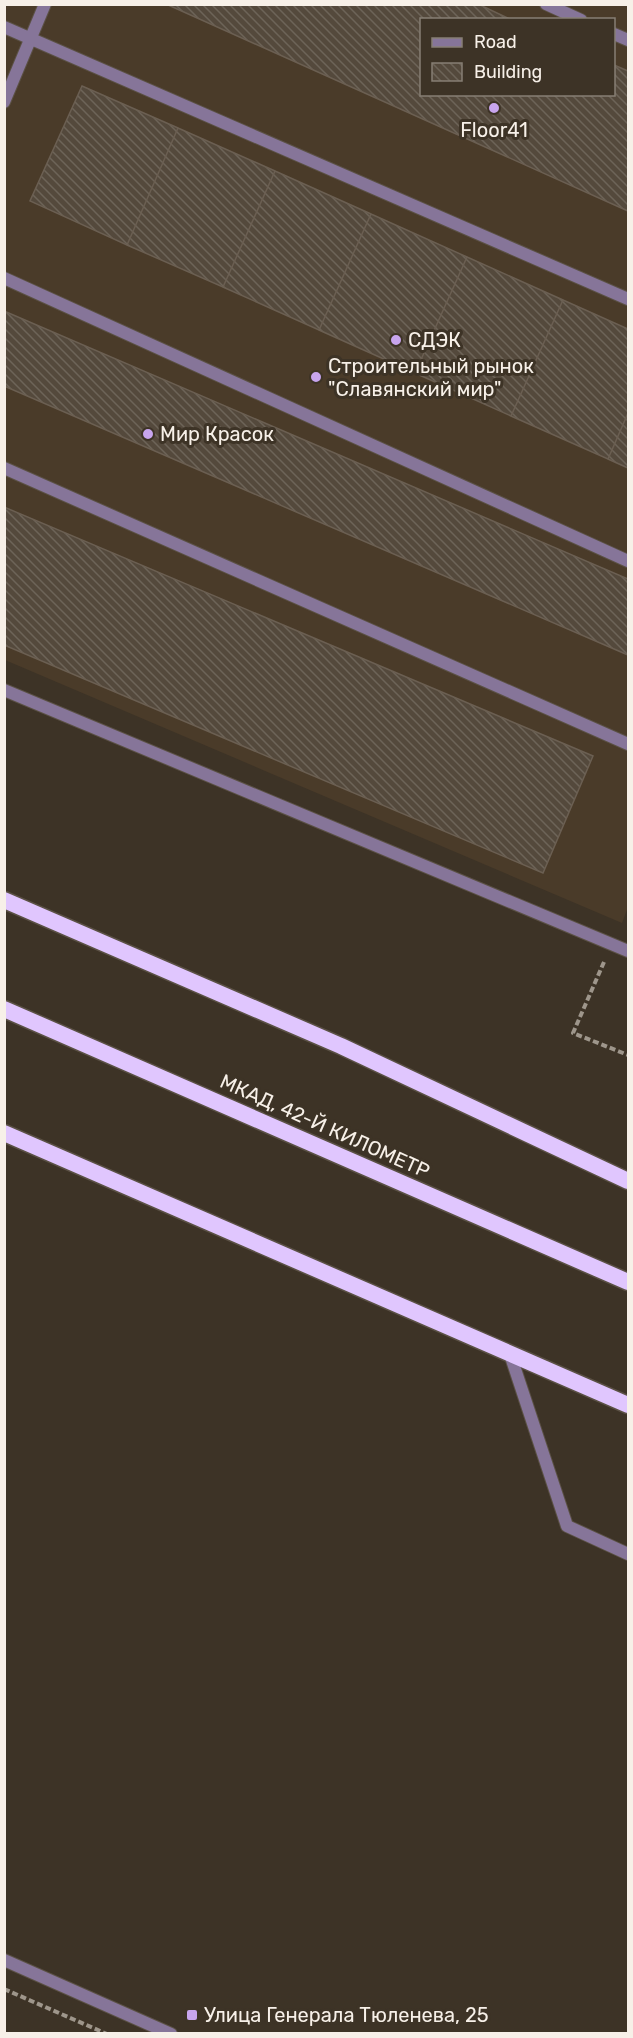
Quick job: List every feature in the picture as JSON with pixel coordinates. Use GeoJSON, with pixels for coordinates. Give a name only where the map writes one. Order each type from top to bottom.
{"type":"FeatureCollection","features":[{"type":"Feature","properties":{"kind":"highway"},"geometry":{"type":"LineString","coordinates":[[4,900],[341,1046],[628,1181]]}},
{"type":"Feature","properties":{"kind":"highway","name":"МКАД, 42-Й КИЛОМЕТР"},"geometry":{"type":"LineString","coordinates":[[4,1009],[628,1282]]}},
{"type":"Feature","properties":{"kind":"highway"},"geometry":{"type":"LineString","coordinates":[[4,1133],[628,1405]]}},
{"type":"Feature","properties":{"kind":"street"},"geometry":{"type":"LineString","coordinates":[[4,102],[45,4]]}},
{"type":"Feature","properties":{"kind":"street"},"geometry":{"type":"LineString","coordinates":[[546,4],[577,18]]}},
{"type":"Feature","properties":{"kind":"street"},"geometry":{"type":"LineString","coordinates":[[4,27],[628,298]]}},
{"type":"Feature","properties":{"kind":"street"},"geometry":{"type":"LineString","coordinates":[[4,278],[628,561]]}},
{"type":"Feature","properties":{"kind":"street"},"geometry":{"type":"LineString","coordinates":[[4,468],[628,744]]}},
{"type":"Feature","properties":{"kind":"street"},"geometry":{"type":"LineString","coordinates":[[4,690],[628,951]]}},
{"type":"Feature","properties":{"kind":"street"},"geometry":{"type":"LineString","coordinates":[[510,1354],[567,1526],[628,1554]]}},
{"type":"Feature","properties":{"kind":"street"},"geometry":{"type":"LineString","coordinates":[[4,1960],[171,2034]]}},
{"type":"Feature","properties":{"kind":"path"},"geometry":{"type":"LineString","coordinates":[[612,944],[573,1033],[628,1055]]}},
{"type":"Feature","properties":{"kind":"path"},"geometry":{"type":"LineString","coordinates":[[4,1989],[107,2034]]}},
{"type":"Feature","properties":{"kind":"shaded area","name":"Строительный рынок \"Славянский мир\""},"geometry":{"type":"Polygon","coordinates":[[[4,5],[628,5],[628,907],[622,923],[5,660],[4,5]]]}},
{"type":"Feature","properties":{"kind":"building"},"geometry":{"type":"Polygon","coordinates":[[[166,4],[478,4],[508,18],[420,18],[420,96],[615,96],[615,65],[628,71],[628,211],[166,4]]]}},
{"type":"Feature","properties":{"kind":"building"},"geometry":{"type":"Polygon","coordinates":[[[82,86],[178,128],[127,245],[30,201],[82,86]]]}},
{"type":"Feature","properties":{"kind":"building"},"geometry":{"type":"Polygon","coordinates":[[[178,128],[275,171],[223,287],[127,245],[178,128]]]}},
{"type":"Feature","properties":{"kind":"building"},"geometry":{"type":"Polygon","coordinates":[[[275,171],[371,214],[319,330],[223,287],[275,171]]]}},
{"type":"Feature","properties":{"kind":"building"},"geometry":{"type":"Polygon","coordinates":[[[371,214],[467,257],[415,373],[319,330],[371,214]]]}},
{"type":"Feature","properties":{"kind":"building"},"geometry":{"type":"Polygon","coordinates":[[[467,257],[563,300],[511,416],[415,373],[467,257]]]}},
{"type":"Feature","properties":{"kind":"building"},"geometry":{"type":"Polygon","coordinates":[[[563,300],[628,329],[628,413],[608,459],[511,416],[563,300]]]}},
{"type":"Feature","properties":{"kind":"building"},"geometry":{"type":"Polygon","coordinates":[[[4,311],[628,579],[628,655],[4,386],[4,311]]]}},
{"type":"Feature","properties":{"kind":"building"},"geometry":{"type":"Polygon","coordinates":[[[628,413],[628,468],[608,459],[628,413]]]}},
{"type":"Feature","properties":{"kind":"building"},"geometry":{"type":"Polygon","coordinates":[[[4,507],[593,756],[543,873],[4,645],[4,507]]]}},
{"type":"Feature","properties":{"kind":"place","name":"Floor41"},"geometry":{"type":"Point","coordinates":[494,108]}},
{"type":"Feature","properties":{"kind":"place","name":"СДЭК"},"geometry":{"type":"Point","coordinates":[396,340]}},
{"type":"Feature","properties":{"kind":"place","name":"Строительный рынок \"Славянский мир\""},"geometry":{"type":"Point","coordinates":[316,377]}},
{"type":"Feature","properties":{"kind":"place","name":"Мир Красок"},"geometry":{"type":"Point","coordinates":[148,434]}},
{"type":"Feature","properties":{"kind":"place","name":"Улица Генерала Тюленева, 25"},"geometry":{"type":"Point","coordinates":[192,2015]}}]}
